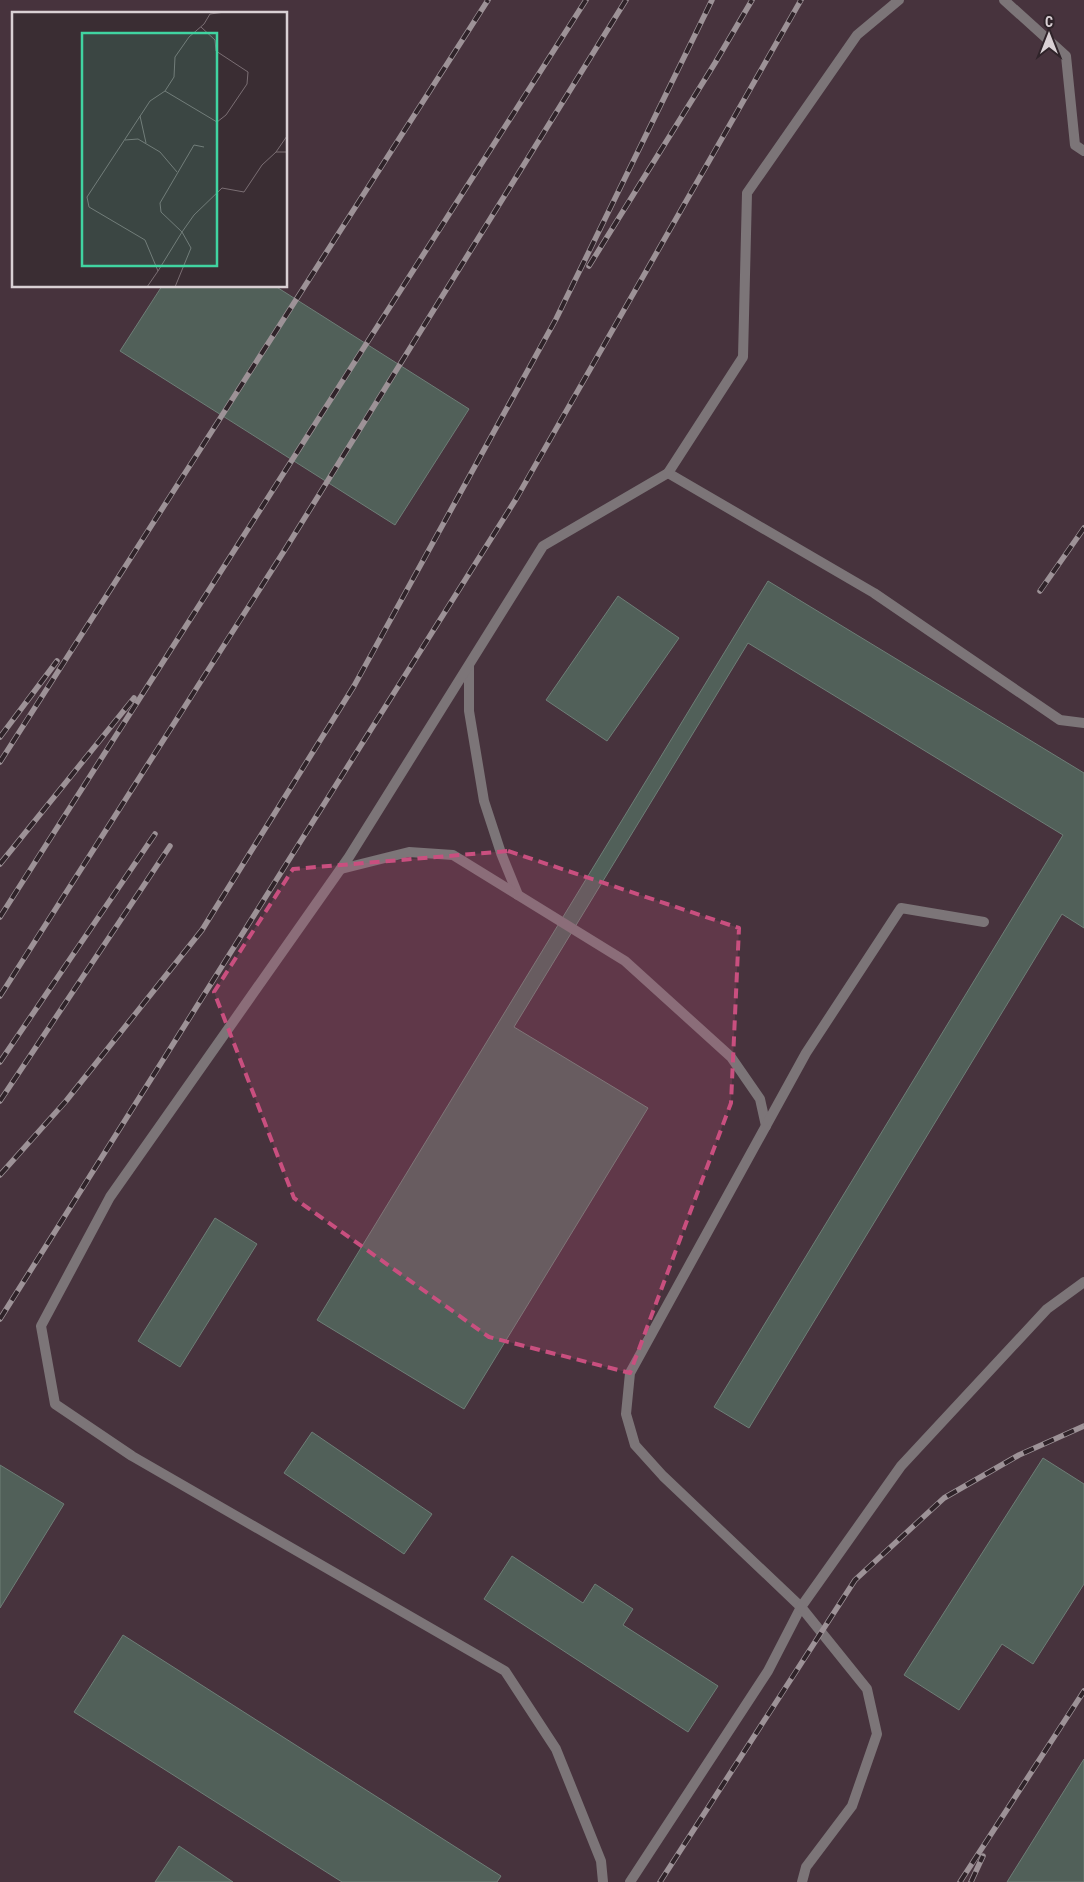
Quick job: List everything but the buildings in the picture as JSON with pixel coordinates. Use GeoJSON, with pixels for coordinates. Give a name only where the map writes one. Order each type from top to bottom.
{"type":"FeatureCollection","features":[{"type":"Feature","properties":{"kind":"lane"},"geometry":{"type":"LineString","coordinates":[[603,1882],[601,1861],[556,1748],[505,1671],[132,1456],[56,1404],[41,1326],[110,1197],[340,870],[543,546],[668,473],[743,356],[747,194],[857,35],[899,0]]}},
{"type":"Feature","properties":{"kind":"lane"},"geometry":{"type":"LineString","coordinates":[[1004,0],[1066,56],[1075,145],[1084,151]]}},
{"type":"Feature","properties":{"kind":"lane"},"geometry":{"type":"LineString","coordinates":[[668,473],[874,593],[1060,720],[1084,723]]}},
{"type":"Feature","properties":{"kind":"lane"},"geometry":{"type":"LineString","coordinates":[[469,666],[469,711],[484,800],[501,853],[518,895]]}},
{"type":"Feature","properties":{"kind":"lane"},"geometry":{"type":"LineString","coordinates":[[340,870],[409,852],[453,855],[625,961],[731,1057],[760,1099],[766,1126]]}},
{"type":"Feature","properties":{"kind":"lane"},"geometry":{"type":"LineString","coordinates":[[802,1882],[806,1867],[852,1806],[878,1734],[867,1689],[801,1607],[663,1476],[635,1445],[626,1414],[630,1373],[806,1053],[901,908],[984,922]]}},
{"type":"Feature","properties":{"kind":"lane"},"geometry":{"type":"LineString","coordinates":[[630,1882],[768,1671],[801,1607],[901,1466],[1047,1308],[1084,1282]]}},
{"type":"Feature","properties":{"kind":"highlighted area"},"geometry":{"type":"Polygon","coordinates":[[[508,851],[739,928],[731,1103],[630,1373],[489,1337],[294,1198],[214,992],[293,869],[508,851]]]}},
{"type":"Feature","properties":{"kind":"shaded area"},"geometry":{"type":"Polygon","coordinates":[[[0,0],[1084,0],[1084,1882],[0,1882],[0,0]]]}},
{"type":"Feature","properties":{"kind":"railway"},"geometry":{"type":"LineString","coordinates":[[0,762],[488,0]]}},
{"type":"Feature","properties":{"kind":"railway"},"geometry":{"type":"LineString","coordinates":[[0,917],[586,0]]}},
{"type":"Feature","properties":{"kind":"railway"},"geometry":{"type":"LineString","coordinates":[[0,996],[286,548],[626,0]]}},
{"type":"Feature","properties":{"kind":"railway"},"geometry":{"type":"LineString","coordinates":[[0,1175],[66,1101],[202,930],[354,686],[556,319],[712,0]]}},
{"type":"Feature","properties":{"kind":"railway"},"geometry":{"type":"LineString","coordinates":[[589,266],[752,0]]}},
{"type":"Feature","properties":{"kind":"railway"},"geometry":{"type":"LineString","coordinates":[[0,1319],[516,499],[801,0]]}},
{"type":"Feature","properties":{"kind":"railway"},"geometry":{"type":"LineString","coordinates":[[1040,591],[1084,528]]}},
{"type":"Feature","properties":{"kind":"railway"},"geometry":{"type":"LineString","coordinates":[[0,737],[57,661]]}},
{"type":"Feature","properties":{"kind":"railway"},"geometry":{"type":"LineString","coordinates":[[0,864],[134,698]]}},
{"type":"Feature","properties":{"kind":"railway"},"geometry":{"type":"LineString","coordinates":[[0,1062],[155,834]]}},
{"type":"Feature","properties":{"kind":"railway"},"geometry":{"type":"LineString","coordinates":[[0,1101],[170,846]]}},
{"type":"Feature","properties":{"kind":"railway"},"geometry":{"type":"LineString","coordinates":[[660,1882],[855,1580],[944,1498],[1019,1455],[1084,1426]]}},
{"type":"Feature","properties":{"kind":"railway"},"geometry":{"type":"LineString","coordinates":[[960,1882],[1084,1691]]}},
{"type":"Feature","properties":{"kind":"railway"},"geometry":{"type":"LineString","coordinates":[[971,1882],[983,1856]]}}]}
